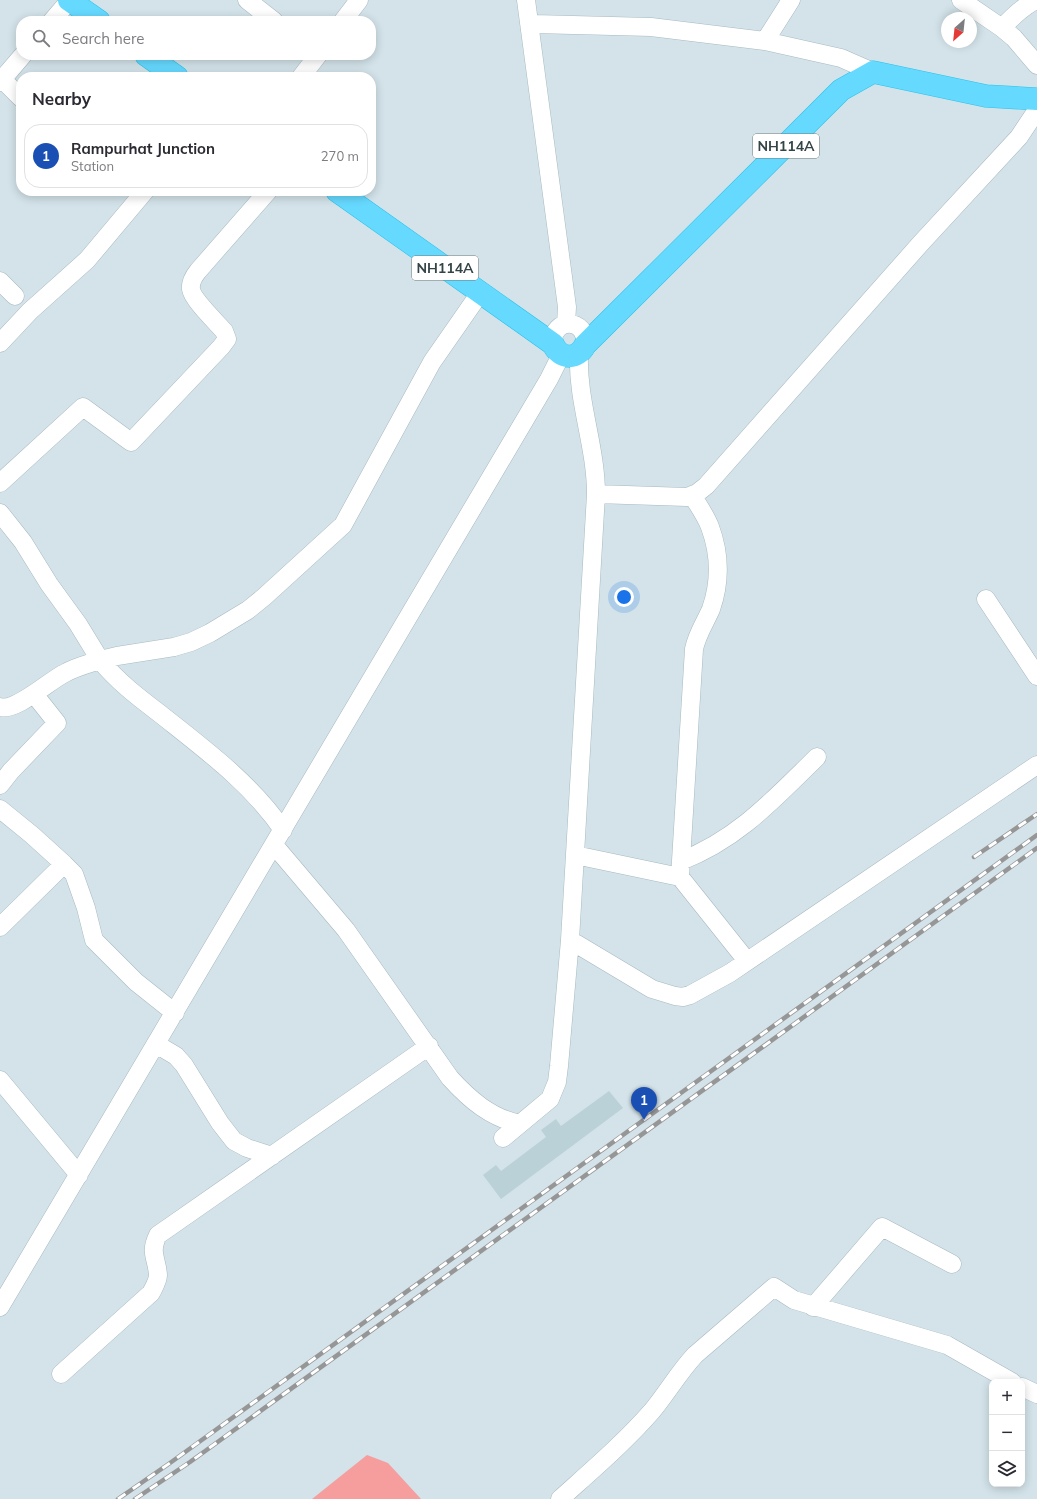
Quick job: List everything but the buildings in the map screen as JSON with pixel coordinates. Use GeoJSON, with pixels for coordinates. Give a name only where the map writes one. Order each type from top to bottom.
{"type":"FeatureCollection","features":[{"type":"Feature","properties":{"kind":"highway"},"geometry":{"type":"LineString","coordinates":[[70,0],[92,16]]}},
{"type":"Feature","properties":{"kind":"highway"},"geometry":{"type":"LineString","coordinates":[[153,60],[170,72]]}},
{"type":"Feature","properties":{"kind":"highway"},"geometry":{"type":"LineString","coordinates":[[873,72],[986,96],[1037,99]]}},
{"type":"Feature","properties":{"kind":"highway","name":"NH114A"},"geometry":{"type":"LineString","coordinates":[[344,196],[480,293],[569,349],[842,90],[873,72]]}},
{"type":"Feature","properties":{"kind":"street"},"geometry":{"type":"LineString","coordinates":[[56,16],[70,0]]}},
{"type":"Feature","properties":{"kind":"street"},"geometry":{"type":"LineString","coordinates":[[247,0],[268,16]]}},
{"type":"Feature","properties":{"kind":"street"},"geometry":{"type":"LineString","coordinates":[[347,16],[359,0]]}},
{"type":"Feature","properties":{"kind":"street"},"geometry":{"type":"LineString","coordinates":[[526,0],[567,307],[566,324]]}},
{"type":"Feature","properties":{"kind":"street"},"geometry":{"type":"LineString","coordinates":[[765,41],[791,0]]}},
{"type":"Feature","properties":{"kind":"street"},"geometry":{"type":"LineString","coordinates":[[961,0],[1014,38],[1037,65]]}},
{"type":"Feature","properties":{"kind":"street"},"geometry":{"type":"LineString","coordinates":[[1002,28],[1015,13],[1027,4],[1036,0]]}},
{"type":"Feature","properties":{"kind":"street"},"geometry":{"type":"LineString","coordinates":[[529,22],[534,24],[651,27],[765,41],[841,58],[873,72]]}},
{"type":"Feature","properties":{"kind":"street"},"geometry":{"type":"LineString","coordinates":[[16,94],[1,81],[19,60]]}},
{"type":"Feature","properties":{"kind":"street"},"geometry":{"type":"LineString","coordinates":[[304,72],[312,60]]}},
{"type":"Feature","properties":{"kind":"street"},"geometry":{"type":"LineString","coordinates":[[596,494],[674,498],[687,497],[697,493],[712,480],[916,248],[1018,137],[1037,110]]}},
{"type":"Feature","properties":{"kind":"street"},"geometry":{"type":"LineString","coordinates":[[0,343],[30,311],[87,260],[139,196]]}},
{"type":"Feature","properties":{"kind":"street"},"geometry":{"type":"LineString","coordinates":[[0,483],[83,407],[131,442],[221,347],[227,339],[224,331],[194,297],[191,288],[192,279],[264,196]]}},
{"type":"Feature","properties":{"kind":"street"},"geometry":{"type":"LineString","coordinates":[[0,281],[15,296]]}},
{"type":"Feature","properties":{"kind":"street"},"geometry":{"type":"LineString","coordinates":[[0,707],[4,708],[21,702],[66,672],[100,660],[191,642],[210,633],[248,610],[264,597],[343,525],[432,362],[480,293]]}},
{"type":"Feature","properties":{"kind":"street"},"geometry":{"type":"LineString","coordinates":[[0,1307],[175,1013],[558,362],[569,349],[586,339],[582,329],[572,324],[566,324],[557,329],[554,334],[569,349],[580,386],[595,462],[596,494],[570,940],[557,1082],[550,1099],[503,1138]]}},
{"type":"Feature","properties":{"kind":"street"},"geometry":{"type":"LineString","coordinates":[[692,495],[710,526],[716,546],[718,569],[716,592],[707,619],[696,638],[694,649],[681,869],[747,961]]}},
{"type":"Feature","properties":{"kind":"street"},"geometry":{"type":"LineString","coordinates":[[0,513],[24,542],[100,660],[117,679],[206,752],[252,792],[270,812],[278,837],[429,1046],[450,1078],[464,1093],[490,1112],[500,1118],[520,1124]]}},
{"type":"Feature","properties":{"kind":"street"},"geometry":{"type":"LineString","coordinates":[[986,599],[1037,676]]}},
{"type":"Feature","properties":{"kind":"street"},"geometry":{"type":"LineString","coordinates":[[0,785],[11,771],[57,723],[34,694]]}},
{"type":"Feature","properties":{"kind":"street"},"geometry":{"type":"LineString","coordinates":[[681,869],[696,855],[719,843],[753,819],[817,757]]}},
{"type":"Feature","properties":{"kind":"street"},"geometry":{"type":"LineString","coordinates":[[570,940],[652,989],[683,997],[698,991],[730,973],[1037,765]]}},
{"type":"Feature","properties":{"kind":"street"},"geometry":{"type":"LineString","coordinates":[[0,809],[32,835],[74,874],[86,908],[94,940],[136,982],[175,1013]]}},
{"type":"Feature","properties":{"kind":"street"},"geometry":{"type":"LineString","coordinates":[[575,855],[681,869]]}},
{"type":"Feature","properties":{"kind":"street"},"geometry":{"type":"LineString","coordinates":[[0,927],[64,864]]}},
{"type":"Feature","properties":{"kind":"street"},"geometry":{"type":"LineString","coordinates":[[156,1044],[176,1056],[184,1065],[220,1123],[234,1141],[247,1148],[272,1156]]}},
{"type":"Feature","properties":{"kind":"street"},"geometry":{"type":"LineString","coordinates":[[61,1374],[151,1293],[158,1277],[153,1255],[154,1244],[158,1235],[429,1046]]}},
{"type":"Feature","properties":{"kind":"street"},"geometry":{"type":"LineString","coordinates":[[0,1080],[79,1175]]}},
{"type":"Feature","properties":{"kind":"street"},"geometry":{"type":"LineString","coordinates":[[813,1307],[882,1227],[952,1264]]}},
{"type":"Feature","properties":{"kind":"street"},"geometry":{"type":"LineString","coordinates":[[560,1499],[606,1457],[651,1412],[695,1355],[774,1287],[794,1300],[813,1307],[947,1346],[1007,1379]]}},
{"type":"Feature","properties":{"kind":"street"},"geometry":{"type":"LineString","coordinates":[[1025,1388],[1037,1394]]}},
{"type":"Feature","properties":{"kind":"shaded area"},"geometry":{"type":"Polygon","coordinates":[[[0,0],[1037,0],[1037,1499],[0,1499],[0,0]]]}},
{"type":"Feature","properties":{"kind":"shaded area"},"geometry":{"type":"Polygon","coordinates":[[[367,1455],[388,1463],[421,1499],[312,1499],[367,1455]]]}},
{"type":"Feature","properties":{"kind":"railway"},"geometry":{"type":"LineString","coordinates":[[974,857],[1037,814]]}},
{"type":"Feature","properties":{"kind":"railway"},"geometry":{"type":"LineString","coordinates":[[118,1499],[170,1463],[1037,835]]}},
{"type":"Feature","properties":{"kind":"railway"},"geometry":{"type":"LineString","coordinates":[[135,1499],[190,1462],[1037,848]]}},
{"type":"Feature","properties":{"kind":"place","name":"Rampurhat Junction"},"geometry":{"type":"Point","coordinates":[644,1120]}}]}
